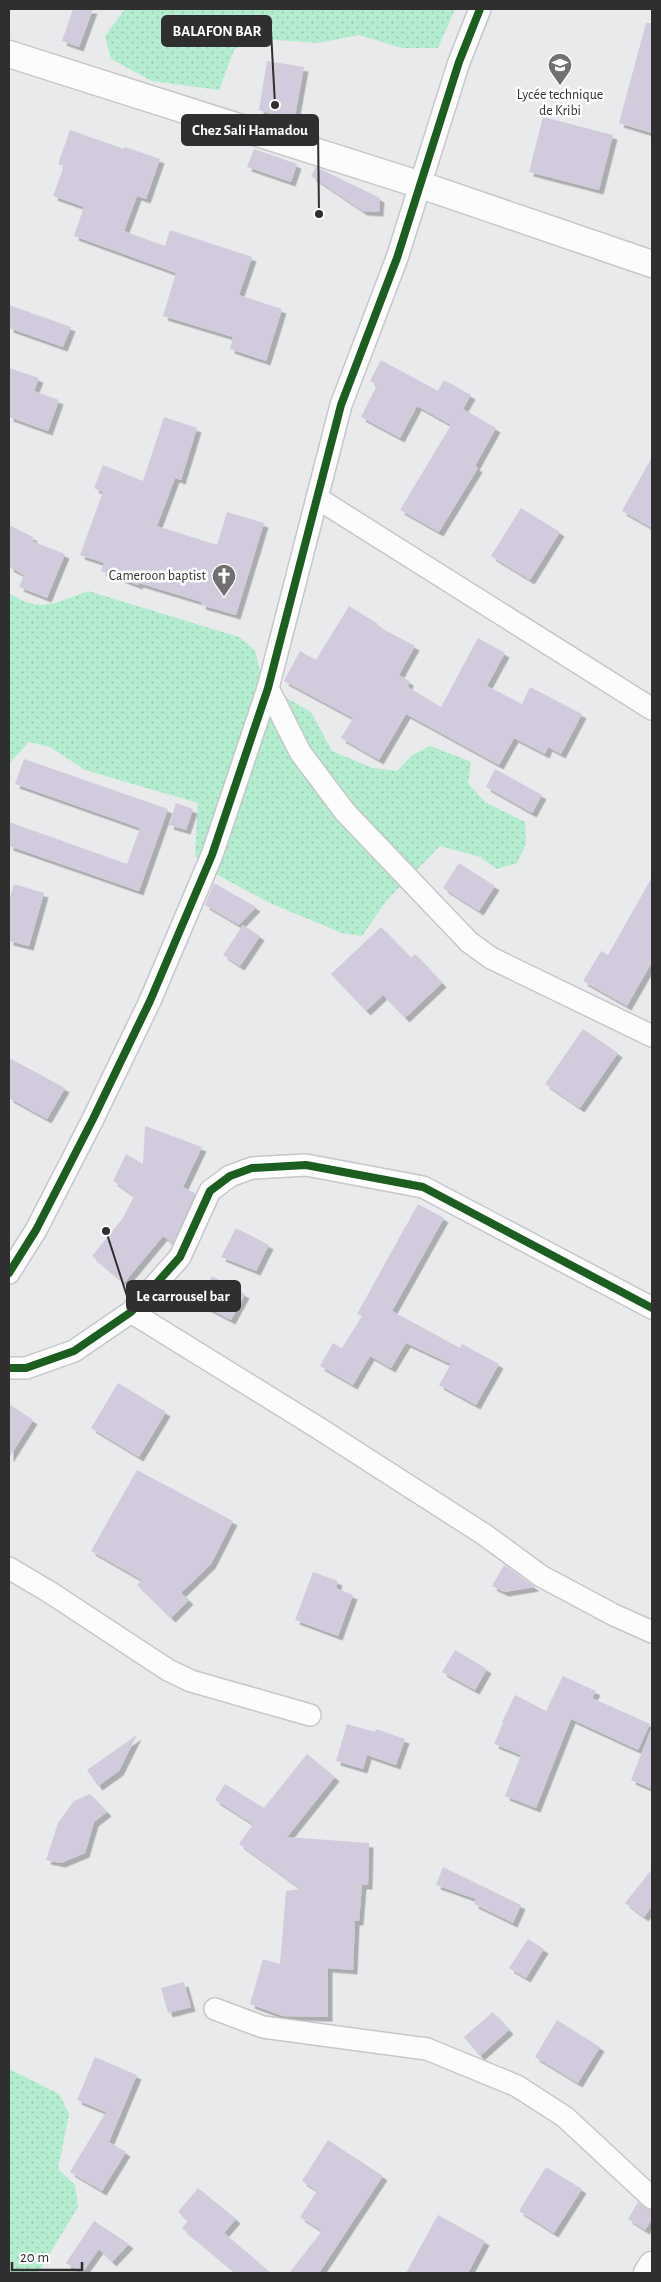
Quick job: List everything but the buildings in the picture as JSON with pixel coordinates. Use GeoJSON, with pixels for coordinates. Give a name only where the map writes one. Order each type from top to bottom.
{"type":"FeatureCollection","features":[{"type":"Feature","properties":{"kind":"street"},"geometry":{"type":"LineString","coordinates":[[10,1270],[36,1230],[150,1001],[212,855],[268,688],[341,405],[397,258],[459,62],[480,9]]}},
{"type":"Feature","properties":{"kind":"street"},"geometry":{"type":"LineString","coordinates":[[9,54],[421,185],[652,264]]}},
{"type":"Feature","properties":{"kind":"street"},"geometry":{"type":"LineString","coordinates":[[317,498],[652,709]]}},
{"type":"Feature","properties":{"kind":"street"},"geometry":{"type":"LineString","coordinates":[[268,688],[300,752],[345,812],[469,942],[491,958],[652,1036]]}},
{"type":"Feature","properties":{"kind":"street"},"geometry":{"type":"LineString","coordinates":[[9,1368],[26,1368],[74,1351],[131,1312],[180,1257],[210,1191],[230,1176],[252,1168],[306,1165],[423,1187],[652,1308]]}},
{"type":"Feature","properties":{"kind":"street"},"geometry":{"type":"LineString","coordinates":[[131,1312],[328,1434],[484,1536],[541,1576],[614,1615],[652,1632]]}},
{"type":"Feature","properties":{"kind":"street"},"geometry":{"type":"LineString","coordinates":[[9,1568],[51,1593],[168,1670],[191,1681],[310,1715]]}},
{"type":"Feature","properties":{"kind":"street"},"geometry":{"type":"LineString","coordinates":[[215,2009],[264,2027],[427,2049],[518,2086],[566,2117],[652,2198]]}},
{"type":"Feature","properties":{"kind":"street"},"geometry":{"type":"LineString","coordinates":[[647,2273],[652,2265]]}},
{"type":"Feature","properties":{"kind":"green space"},"geometry":{"type":"Polygon","coordinates":[[[125,9],[455,9],[438,48],[402,48],[359,35],[318,43],[251,38],[234,50],[219,90],[152,81],[111,59],[105,36],[125,9]]]}},
{"type":"Feature","properties":{"kind":"green space"},"geometry":{"type":"Polygon","coordinates":[[[88,591],[239,637],[255,650],[260,672],[273,690],[311,712],[332,751],[373,768],[397,771],[412,755],[431,746],[471,762],[468,783],[485,802],[525,822],[526,844],[517,863],[497,869],[480,857],[440,846],[387,900],[362,936],[342,933],[272,904],[208,870],[195,855],[198,803],[85,770],[50,747],[29,742],[9,764],[9,593],[30,603],[40,605],[57,602],[88,591]]]}},
{"type":"Feature","properties":{"kind":"green space"},"geometry":{"type":"Polygon","coordinates":[[[9,2069],[59,2094],[69,2114],[58,2169],[75,2185],[78,2207],[38,2273],[9,2273],[9,2069]]]}},
{"type":"Feature","properties":{"kind":"cycle path"},"geometry":{"type":"LineString","coordinates":[[9,1273],[36,1230],[93,1119],[150,1001],[212,855],[268,688],[341,405],[397,258],[459,62],[480,9]]}},
{"type":"Feature","properties":{"kind":"cycle path"},"geometry":{"type":"LineString","coordinates":[[9,1368],[26,1368],[74,1351],[131,1312],[180,1257],[210,1191],[230,1176],[252,1168],[306,1165],[423,1187],[652,1308]]}},
{"type":"Feature","properties":{"kind":"place","name":"Lycée technique de Kribi"},"geometry":{"type":"Point","coordinates":[560,86]}},
{"type":"Feature","properties":{"kind":"place","name":"BALAFON BAR"},"geometry":{"type":"Point","coordinates":[275,105]}},
{"type":"Feature","properties":{"kind":"place","name":"Chez Sali Hamadou"},"geometry":{"type":"Point","coordinates":[319,214]}},
{"type":"Feature","properties":{"kind":"place","name":"Cameroon baptist"},"geometry":{"type":"Point","coordinates":[224,597]}},
{"type":"Feature","properties":{"kind":"place","name":"Le carrousel bar"},"geometry":{"type":"Point","coordinates":[106,1231]}}]}
